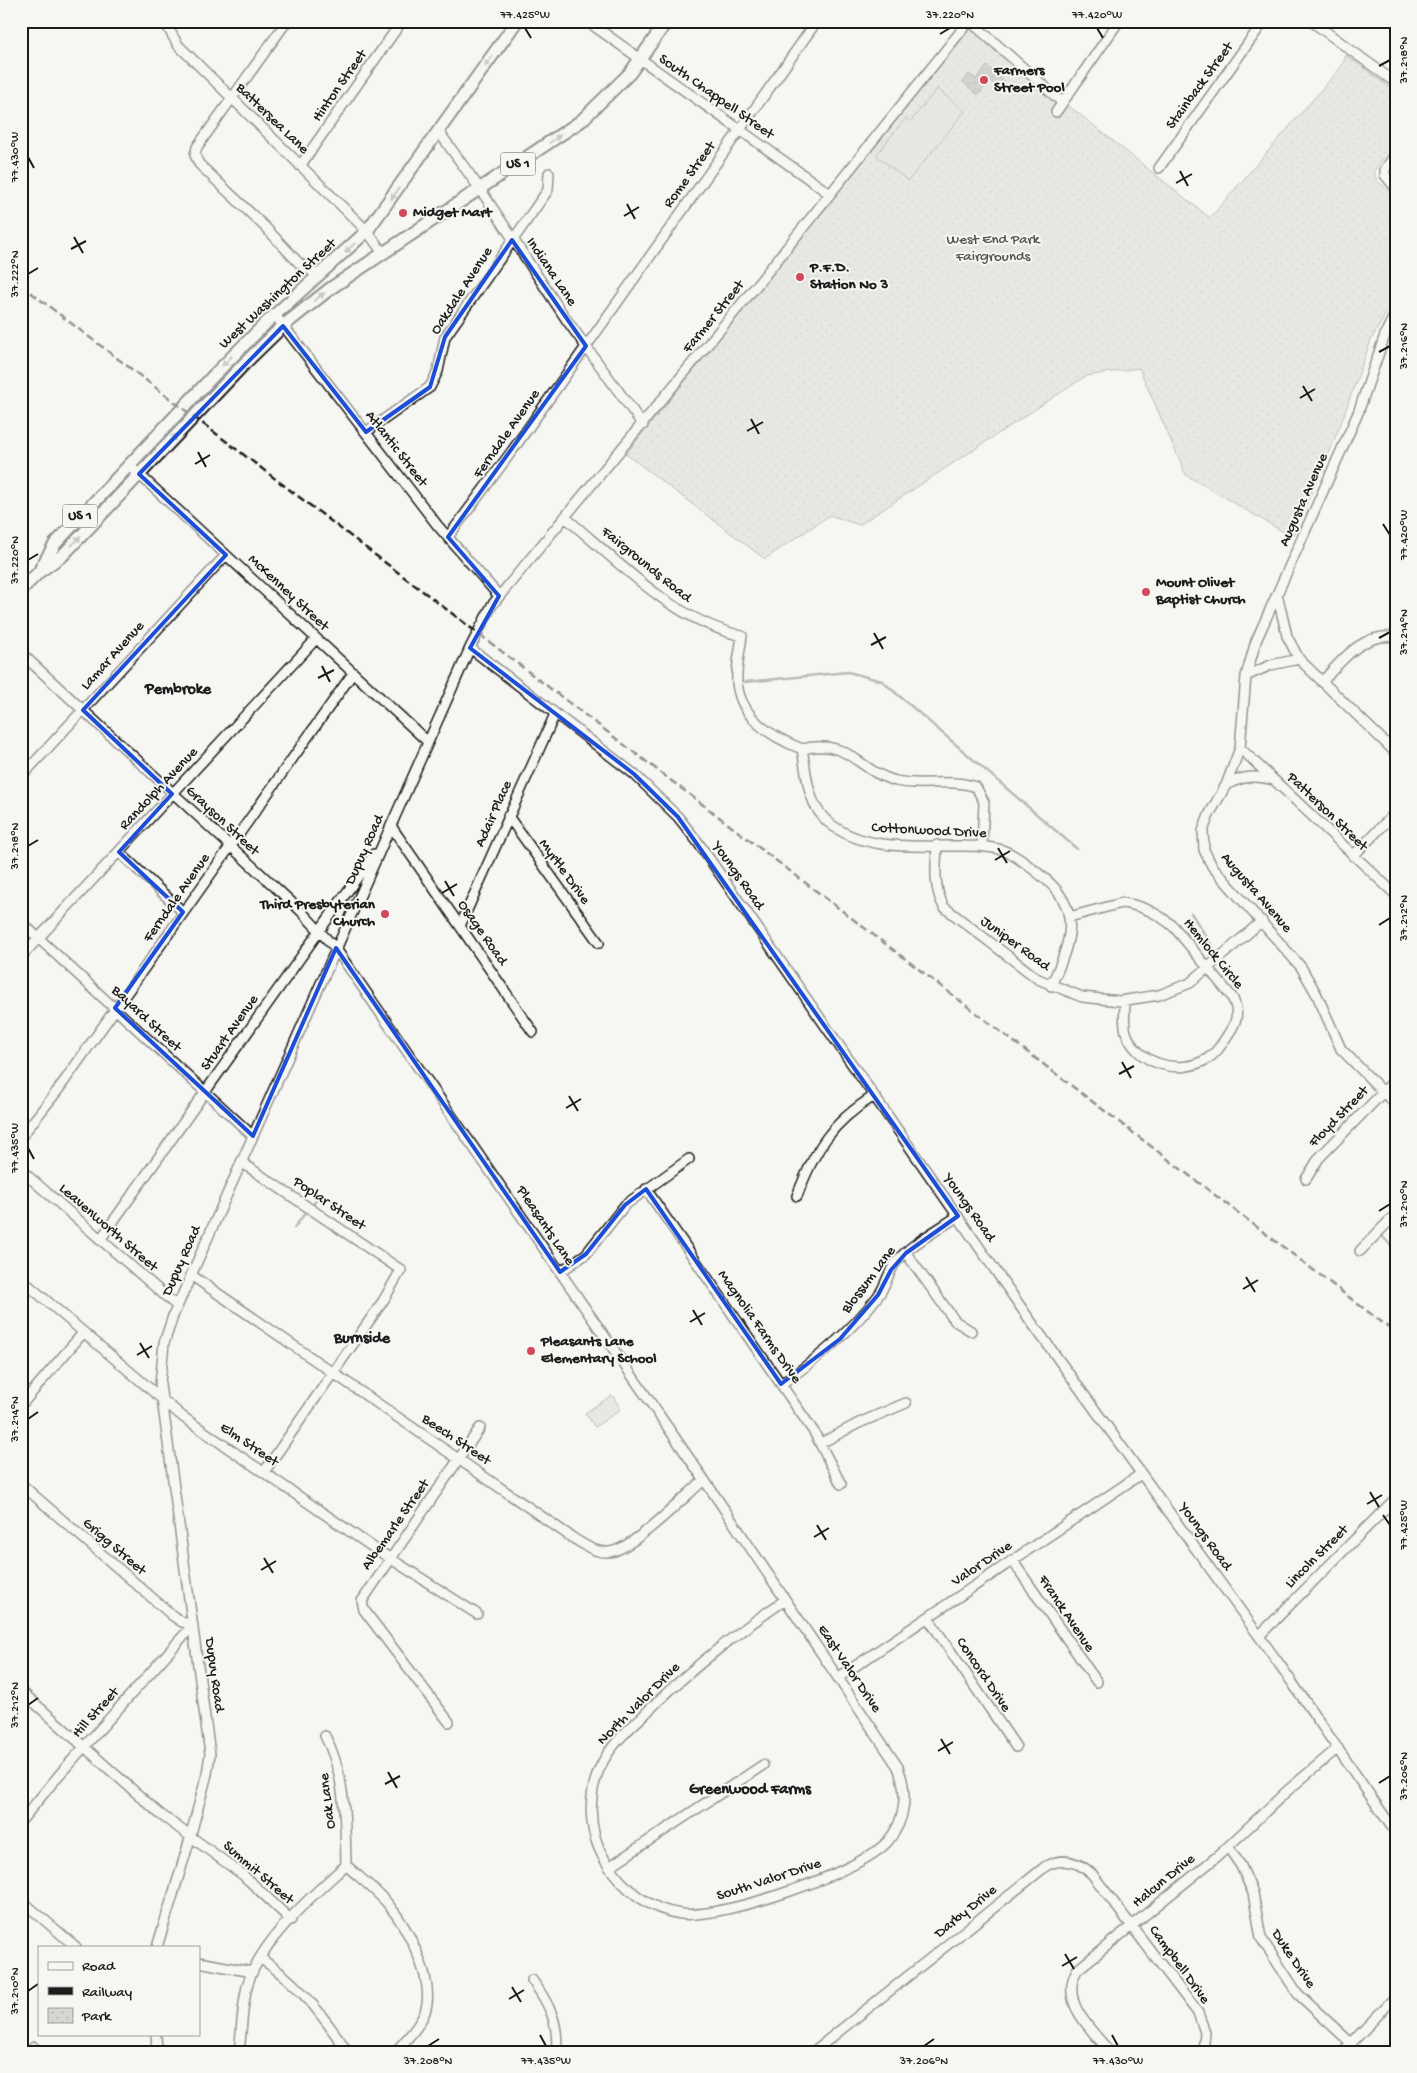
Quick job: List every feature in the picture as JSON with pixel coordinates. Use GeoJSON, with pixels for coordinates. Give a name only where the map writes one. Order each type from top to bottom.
{"type":"FeatureCollection","features":[{"type":"Feature","properties":{"kind":"main road","name":"West Washington Street"},"geometry":{"type":"LineString","coordinates":[[39,572],[55,544],[215,374],[275,315],[367,231],[517,21]]}},
{"type":"Feature","properties":{"kind":"main road","name":"US 1"},"geometry":{"type":"LineString","coordinates":[[283,326],[331,288],[581,121],[618,86],[667,21]]}},
{"type":"Feature","properties":{"kind":"main road","name":"West Washington Street"},"geometry":{"type":"LineString","coordinates":[[21,590],[39,572],[63,556],[139,474],[283,326]]}},
{"type":"Feature","properties":{"kind":"street","name":"Battersea Lane"},"geometry":{"type":"LineString","coordinates":[[164,21],[178,45],[367,231],[383,253]]}},
{"type":"Feature","properties":{"kind":"street"},"geometry":{"type":"LineString","coordinates":[[287,21],[233,100],[197,147],[196,160],[299,262],[319,276]]}},
{"type":"Feature","properties":{"kind":"street","name":"Hinton Street"},"geometry":{"type":"LineString","coordinates":[[300,166],[402,21]]}},
{"type":"Feature","properties":{"kind":"street","name":"South Chappell Street"},"geometry":{"type":"LineString","coordinates":[[587,21],[830,194]]}},
{"type":"Feature","properties":{"kind":"street","name":"Rome Street"},"geometry":{"type":"LineString","coordinates":[[586,346],[817,21]]}},
{"type":"Feature","properties":{"kind":"street"},"geometry":{"type":"LineString","coordinates":[[970,21],[1062,102]]}},
{"type":"Feature","properties":{"kind":"street","name":"Farmer Street"},"geometry":{"type":"LineString","coordinates":[[479,629],[499,596],[642,425],[970,21]]}},
{"type":"Feature","properties":{"kind":"street"},"geometry":{"type":"LineString","coordinates":[[1056,112],[1118,21]]}},
{"type":"Feature","properties":{"kind":"street","name":"Stainback Street"},"geometry":{"type":"LineString","coordinates":[[1159,168],[1264,21]]}},
{"type":"Feature","properties":{"kind":"street"},"geometry":{"type":"LineString","coordinates":[[1310,21],[1396,83]]}},
{"type":"Feature","properties":{"kind":"street","name":"Indiana Lane"},"geometry":{"type":"LineString","coordinates":[[439,132],[480,189],[512,240],[642,425]]}},
{"type":"Feature","properties":{"kind":"street"},"geometry":{"type":"LineString","coordinates":[[1396,153],[1385,170],[1385,175],[1396,188]]}},
{"type":"Feature","properties":{"kind":"street","name":"Oakdale Avenue"},"geometry":{"type":"LineString","coordinates":[[366,432],[430,387],[438,371],[445,336],[548,190],[549,173]]}},
{"type":"Feature","properties":{"kind":"street","name":"Augusta Avenue"},"geometry":{"type":"LineString","coordinates":[[1396,312],[1382,341],[1358,413],[1256,641],[1246,676],[1240,748],[1226,786],[1205,822],[1202,841],[1212,866],[1262,921],[1310,980],[1341,1049],[1396,1105]]}},
{"type":"Feature","properties":{"kind":"street","name":"Atlantic Street"},"geometry":{"type":"LineString","coordinates":[[275,315],[448,537],[499,596]]}},
{"type":"Feature","properties":{"kind":"street","name":"Ferndale Avenue"},"geometry":{"type":"LineString","coordinates":[[448,537],[507,458],[586,346]]}},
{"type":"Feature","properties":{"kind":"street","name":"McKenney Street"},"geometry":{"type":"LineString","coordinates":[[128,465],[428,742]]}},
{"type":"Feature","properties":{"kind":"street","name":"Fairgrounds Road"},"geometry":{"type":"LineString","coordinates":[[565,517],[681,612],[711,627],[742,636],[737,684],[744,704],[750,714],[767,732],[802,749]]}},
{"type":"Feature","properties":{"kind":"street","name":"Lamar Avenue"},"geometry":{"type":"LineString","coordinates":[[21,777],[226,555]]}},
{"type":"Feature","properties":{"kind":"street"},"geometry":{"type":"LineString","coordinates":[[1277,594],[1287,636],[1299,659],[1396,753]]}},
{"type":"Feature","properties":{"kind":"street","name":"Dupuy Road"},"geometry":{"type":"LineString","coordinates":[[157,1946],[190,1836],[207,1774],[210,1754],[162,1400],[162,1352],[168,1328],[177,1306],[479,629]]}},
{"type":"Feature","properties":{"kind":"street"},"geometry":{"type":"LineString","coordinates":[[1322,682],[1358,645],[1373,638],[1396,637]]}},
{"type":"Feature","properties":{"kind":"street","name":"Randolph Avenue"},"geometry":{"type":"LineString","coordinates":[[21,958],[316,639]]}},
{"type":"Feature","properties":{"kind":"street","name":"Youngs Road"},"geometry":{"type":"LineString","coordinates":[[470,648],[634,774],[693,835],[1027,1316],[1259,1636],[1396,1832]]}},
{"type":"Feature","properties":{"kind":"street","name":"Grayson Street"},"geometry":{"type":"LineString","coordinates":[[21,653],[319,930],[336,949]]}},
{"type":"Feature","properties":{"kind":"street"},"geometry":{"type":"LineString","coordinates":[[1246,676],[1271,665],[1299,659]]}},
{"type":"Feature","properties":{"kind":"street","name":"Ferndale Avenue"},"geometry":{"type":"LineString","coordinates":[[21,1137],[58,1090],[352,673]]}},
{"type":"Feature","properties":{"kind":"street","name":"Adair Place"},"geometry":{"type":"LineString","coordinates":[[460,926],[555,714]]}},
{"type":"Feature","properties":{"kind":"street"},"geometry":{"type":"LineString","coordinates":[[802,749],[820,745],[841,750],[865,764],[880,776],[899,782],[965,783],[976,787],[984,802],[982,846]]}},
{"type":"Feature","properties":{"kind":"street","name":"Patterson Street"},"geometry":{"type":"LineString","coordinates":[[1240,748],[1396,896]]}},
{"type":"Feature","properties":{"kind":"street","name":"Cottonwood Drive"},"geometry":{"type":"LineString","coordinates":[[802,749],[814,805],[828,822],[849,836],[871,843],[982,846],[1012,854],[1049,882],[1062,898],[1069,917],[1070,933],[1067,949],[1050,986]]}},
{"type":"Feature","properties":{"kind":"street"},"geometry":{"type":"LineString","coordinates":[[1226,786],[1238,779],[1249,776],[1274,780]]}},
{"type":"Feature","properties":{"kind":"street"},"geometry":{"type":"LineString","coordinates":[[1353,856],[1396,812]]}},
{"type":"Feature","properties":{"kind":"street","name":"Myrtle Drive"},"geometry":{"type":"LineString","coordinates":[[508,816],[599,943]]}},
{"type":"Feature","properties":{"kind":"street","name":"Osage Road"},"geometry":{"type":"LineString","coordinates":[[390,826],[533,1032]]}},
{"type":"Feature","properties":{"kind":"street","name":"Stuart Avenue"},"geometry":{"type":"LineString","coordinates":[[100,1240],[319,930],[384,842]]}},
{"type":"Feature","properties":{"kind":"street","name":"Juniper Road"},"geometry":{"type":"LineString","coordinates":[[937,845],[936,889],[944,907],[1011,960],[1050,986],[1082,996],[1125,1001],[1159,995],[1176,989],[1190,983],[1262,921]]}},
{"type":"Feature","properties":{"kind":"street"},"geometry":{"type":"LineString","coordinates":[[119,852],[183,912]]}},
{"type":"Feature","properties":{"kind":"street","name":"Hemlock Circle"},"geometry":{"type":"LineString","coordinates":[[1069,917],[1108,906],[1130,904],[1170,923],[1232,997],[1236,1006],[1237,1018],[1213,1054],[1202,1061],[1170,1067],[1149,1060],[1134,1046],[1129,1038],[1125,1024],[1125,1001]]}},
{"type":"Feature","properties":{"kind":"street","name":"Bayard Street"},"geometry":{"type":"LineString","coordinates":[[21,922],[253,1136]]}},
{"type":"Feature","properties":{"kind":"street","name":"Pleasants Lane"},"geometry":{"type":"LineString","coordinates":[[336,949],[730,1519]]}},
{"type":"Feature","properties":{"kind":"street","name":"Floyd Street"},"geometry":{"type":"LineString","coordinates":[[1306,1178],[1318,1158],[1396,1079]]}},
{"type":"Feature","properties":{"kind":"street"},"geometry":{"type":"LineString","coordinates":[[797,1196],[809,1163],[825,1138],[844,1118],[874,1096]]}},
{"type":"Feature","properties":{"kind":"street"},"geometry":{"type":"LineString","coordinates":[[560,1272],[586,1254],[619,1210],[689,1159]]}},
{"type":"Feature","properties":{"kind":"street","name":"Poplar Street"},"geometry":{"type":"LineString","coordinates":[[241,1162],[400,1270],[383,1301],[332,1372]]}},
{"type":"Feature","properties":{"kind":"street","name":"Leavenworth Street"},"geometry":{"type":"LineString","coordinates":[[21,1170],[177,1306]]}},
{"type":"Feature","properties":{"kind":"street","name":"Magnolia Farms Drive"},"geometry":{"type":"LineString","coordinates":[[646,1189],[821,1443],[840,1484]]}},
{"type":"Feature","properties":{"kind":"street"},"geometry":{"type":"LineString","coordinates":[[1360,1251],[1396,1214]]}},
{"type":"Feature","properties":{"kind":"street","name":"Blossum Lane"},"geometry":{"type":"LineString","coordinates":[[781,1384],[840,1339],[878,1296],[891,1270],[906,1253],[958,1216]]}},
{"type":"Feature","properties":{"kind":"street"},"geometry":{"type":"LineString","coordinates":[[906,1253],[955,1321],[970,1331]]}},
{"type":"Feature","properties":{"kind":"street","name":"Beech Street"},"geometry":{"type":"LineString","coordinates":[[191,1275],[573,1538],[598,1551],[608,1552],[630,1545],[704,1480]]}},
{"type":"Feature","properties":{"kind":"street","name":"Elm Street"},"geometry":{"type":"LineString","coordinates":[[21,1279],[162,1400],[264,1472],[477,1614]]}},
{"type":"Feature","properties":{"kind":"street"},"geometry":{"type":"LineString","coordinates":[[21,1405],[83,1333]]}},
{"type":"Feature","properties":{"kind":"street"},"geometry":{"type":"LineString","coordinates":[[264,1472],[332,1372]]}},
{"type":"Feature","properties":{"kind":"street"},"geometry":{"type":"LineString","coordinates":[[821,1443],[859,1423],[906,1403]]}},
{"type":"Feature","properties":{"kind":"street","name":"Albemarle Street"},"geometry":{"type":"LineString","coordinates":[[449,1722],[364,1610],[362,1601],[480,1428]]}},
{"type":"Feature","properties":{"kind":"street","name":"Valor Drive"},"geometry":{"type":"LineString","coordinates":[[839,1677],[1141,1474]]}},
{"type":"Feature","properties":{"kind":"street","name":"Grigg Street"},"geometry":{"type":"LineString","coordinates":[[21,1484],[173,1616],[182,1622],[193,1625]]}},
{"type":"Feature","properties":{"kind":"street","name":"Lincoln Street"},"geometry":{"type":"LineString","coordinates":[[1259,1636],[1396,1498]]}},
{"type":"Feature","properties":{"kind":"street","name":"East Valor Drive"},"geometry":{"type":"LineString","coordinates":[[730,1519],[893,1756],[902,1778],[903,1810],[895,1832],[886,1844]]}},
{"type":"Feature","properties":{"kind":"street","name":"Franck Avenue"},"geometry":{"type":"LineString","coordinates":[[1012,1560],[1097,1682]]}},
{"type":"Feature","properties":{"kind":"street","name":"North Valor Drive"},"geometry":{"type":"LineString","coordinates":[[609,1867],[596,1844],[591,1810],[598,1773],[611,1749],[690,1671],[785,1600]]}},
{"type":"Feature","properties":{"kind":"street","name":"Concord Drive"},"geometry":{"type":"LineString","coordinates":[[928,1618],[1016,1747]]}},
{"type":"Feature","properties":{"kind":"street","name":"Hill Street"},"geometry":{"type":"LineString","coordinates":[[21,1821],[193,1625]]}},
{"type":"Feature","properties":{"kind":"street","name":"Summit Street"},"geometry":{"type":"LineString","coordinates":[[21,1691],[160,1814],[243,1875],[291,1920],[346,1865]]}},
{"type":"Feature","properties":{"kind":"street","name":"Oak Lane"},"geometry":{"type":"LineString","coordinates":[[324,1736],[337,1762],[341,1784],[346,1865]]}},
{"type":"Feature","properties":{"kind":"street","name":"Halcun Drive"},"geometry":{"type":"LineString","coordinates":[[1110,2052],[1074,2006],[1072,1984],[1077,1970],[1228,1847],[1287,1790],[1338,1748]]}},
{"type":"Feature","properties":{"kind":"street"},"geometry":{"type":"LineString","coordinates":[[609,1867],[763,1765]]}},
{"type":"Feature","properties":{"kind":"street","name":"South Valor Drive"},"geometry":{"type":"LineString","coordinates":[[609,1867],[632,1892],[653,1906],[682,1914],[710,1913],[777,1895],[834,1873],[865,1859],[886,1844]]}},
{"type":"Feature","properties":{"kind":"street","name":"Duke Drive"},"geometry":{"type":"LineString","coordinates":[[1228,1847],[1241,1866],[1253,1894],[1260,1938],[1298,1994],[1351,2043]]}},
{"type":"Feature","properties":{"kind":"street","name":"Darby Drive"},"geometry":{"type":"LineString","coordinates":[[813,2052],[1052,1863],[1066,1861],[1086,1868],[1132,1924]]}},
{"type":"Feature","properties":{"kind":"street"},"geometry":{"type":"LineString","coordinates":[[346,1865],[390,1906],[425,1972],[428,1991],[425,2012],[415,2030],[395,2052]]}},
{"type":"Feature","properties":{"kind":"street"},"geometry":{"type":"LineString","coordinates":[[21,1900],[75,1946]]}},
{"type":"Feature","properties":{"kind":"street"},"geometry":{"type":"LineString","coordinates":[[239,2052],[246,1994],[252,1972],[260,1958],[291,1920]]}},
{"type":"Feature","properties":{"kind":"street","name":"Campbell Drive"},"geometry":{"type":"LineString","coordinates":[[1132,1924],[1198,2013],[1205,2032],[1203,2052]]}},
{"type":"Feature","properties":{"kind":"street"},"geometry":{"type":"LineString","coordinates":[[260,1958],[297,1986],[327,2020],[342,2050]]}},
{"type":"Feature","properties":{"kind":"street"},"geometry":{"type":"LineString","coordinates":[[200,1962],[252,1972]]}},
{"type":"Feature","properties":{"kind":"street"},"geometry":{"type":"LineString","coordinates":[[532,1980],[554,2017],[556,2052]]}},
{"type":"Feature","properties":{"kind":"street"},"geometry":{"type":"LineString","coordinates":[[1344,2052],[1396,1996]]}},
{"type":"Feature","properties":{"kind":"street"},"geometry":{"type":"LineString","coordinates":[[156,2036],[157,2052]]}},
{"type":"Feature","properties":{"kind":"highlighted area"},"geometry":{"type":"Polygon","coordinates":[[[512,240],[586,346],[448,537],[499,596],[470,648],[634,774],[678,817],[958,1216],[906,1253],[891,1270],[878,1295],[840,1339],[781,1384],[646,1189],[625,1205],[586,1254],[560,1272],[336,948],[253,1136],[115,1008],[183,912],[119,852],[172,794],[83,710],[226,555],[139,474],[283,326],[366,432],[430,387],[445,337],[512,240]]]}},
{"type":"Feature","properties":{"kind":"green space","name":"West End Park Fairgrounds"},"geometry":{"type":"Polygon","coordinates":[[[971,28],[1210,218],[1342,66],[1346,55],[1396,92],[1396,141],[1374,171],[1377,181],[1396,196],[1396,296],[1371,340],[1340,426],[1292,537],[1186,475],[1139,368],[1086,376],[859,525],[830,515],[765,559],[626,454],[971,28]]]}},
{"type":"Feature","properties":{"kind":"green space"},"geometry":{"type":"Polygon","coordinates":[[[937,89],[965,111],[908,181],[876,155],[906,118],[910,122],[937,89]]]}},
{"type":"Feature","properties":{"kind":"green space"},"geometry":{"type":"Polygon","coordinates":[[[612,1395],[621,1409],[595,1427],[585,1413],[612,1395]]]}},
{"type":"Feature","properties":{"kind":"shaded area","name":"Farmers Street Pool"},"geometry":{"type":"Polygon","coordinates":[[[987,66],[1005,81],[999,89],[990,81],[978,95],[963,82],[969,74],[976,79],[987,66]]]}},
{"type":"Feature","properties":{"kind":"waterway"},"geometry":{"type":"LineString","coordinates":[[745,682],[848,672],[882,681],[1077,849]]}},
{"type":"Feature","properties":{"kind":"waterway"},"geometry":{"type":"LineString","coordinates":[[1191,913],[1216,952]]}},
{"type":"Feature","properties":{"kind":"waterway"},"geometry":{"type":"LineString","coordinates":[[314,1203],[317,1199]]}},
{"type":"Feature","properties":{"kind":"waterway"},"geometry":{"type":"LineString","coordinates":[[294,1228],[306,1212]]}},
{"type":"Feature","properties":{"kind":"waterway"},"geometry":{"type":"LineString","coordinates":[[1383,1237],[1396,1251]]}},
{"type":"Feature","properties":{"kind":"railway"},"geometry":{"type":"LineString","coordinates":[[21,285],[1396,1333]]}},
{"type":"Feature","properties":{"kind":"place","name":"Farmers Street Pool"},"geometry":{"type":"Point","coordinates":[984,80]}},
{"type":"Feature","properties":{"kind":"place","name":"Midget Mart"},"geometry":{"type":"Point","coordinates":[403,213]}},
{"type":"Feature","properties":{"kind":"place","name":"P.F.D. Station No 3"},"geometry":{"type":"Point","coordinates":[800,277]}},
{"type":"Feature","properties":{"kind":"place","name":"Mount Olivet Baptist Church"},"geometry":{"type":"Point","coordinates":[1146,592]}},
{"type":"Feature","properties":{"kind":"place","name":"Third Presbyterian Church"},"geometry":{"type":"Point","coordinates":[385,914]}},
{"type":"Feature","properties":{"kind":"place","name":"Pleasants Lane Elementary School"},"geometry":{"type":"Point","coordinates":[531,1351]}},
{"type":"Feature","properties":{"kind":"district","name":"Pembroke"},"geometry":{"type":"Point","coordinates":[178,690]}},
{"type":"Feature","properties":{"kind":"district","name":"Burnside"},"geometry":{"type":"Point","coordinates":[362,1339]}},
{"type":"Feature","properties":{"kind":"district","name":"Greenwood Farms"},"geometry":{"type":"Point","coordinates":[750,1790]}}]}
